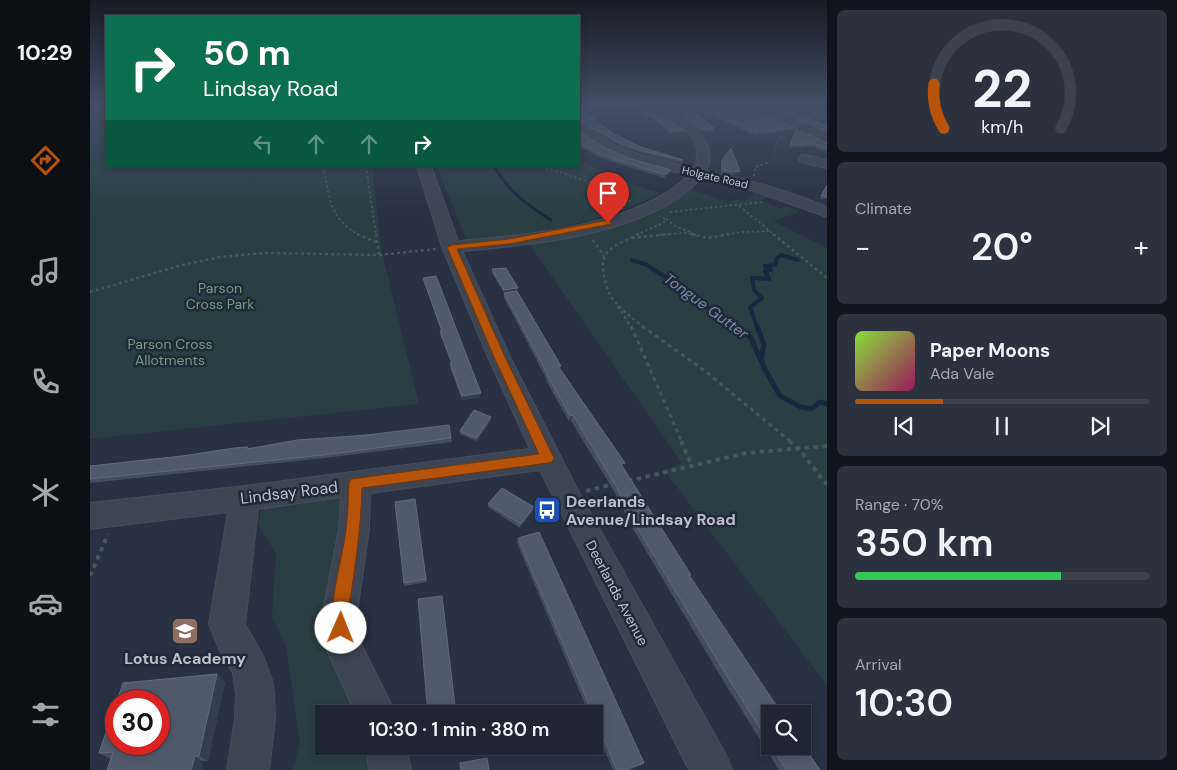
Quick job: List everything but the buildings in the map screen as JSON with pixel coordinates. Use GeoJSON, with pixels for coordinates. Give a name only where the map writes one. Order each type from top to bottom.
{"type":"FeatureCollection","features":[{"type":"Feature","properties":{"kind":"street","name":"Holgate Road"},"geometry":{"type":"LineString","coordinates":[[597,141],[626,154],[668,167],[754,186],[827,212]]}},
{"type":"Feature","properties":{"kind":"street"},"geometry":{"type":"LineString","coordinates":[[452,247],[509,242],[582,229],[652,212],[700,173],[703,155],[698,141]]}},
{"type":"Feature","properties":{"kind":"street"},"geometry":{"type":"LineString","coordinates":[[805,159],[827,164]]}},
{"type":"Feature","properties":{"kind":"street","name":"Deerlands Avenue"},"geometry":{"type":"LineString","coordinates":[[424,167],[452,247],[499,357],[566,496],[710,770]]}},
{"type":"Feature","properties":{"kind":"street","name":"Lindsay Road"},"geometry":{"type":"LineString","coordinates":[[103,514],[245,498],[548,458]]}},
{"type":"Feature","properties":{"kind":"street"},"geometry":{"type":"LineString","coordinates":[[356,483],[354,529],[340,612],[341,628],[344,648],[372,705]]}},
{"type":"Feature","properties":{"kind":"street"},"geometry":{"type":"LineString","coordinates":[[245,498],[227,624],[231,637],[250,670],[256,694],[248,770]]}},
{"type":"Feature","properties":{"kind":"street"},"geometry":{"type":"LineString","coordinates":[[388,755],[390,770]]}},
{"type":"Feature","properties":{"kind":"path"},"geometry":{"type":"LineString","coordinates":[[754,186],[755,167],[774,160],[777,141]]}},
{"type":"Feature","properties":{"kind":"path"},"geometry":{"type":"LineString","coordinates":[[792,141],[803,147],[801,156],[805,159]]}},
{"type":"Feature","properties":{"kind":"path"},"geometry":{"type":"LineString","coordinates":[[323,167],[330,202],[336,219],[352,233],[376,242]]}},
{"type":"Feature","properties":{"kind":"path"},"geometry":{"type":"LineString","coordinates":[[366,167],[379,255]]}},
{"type":"Feature","properties":{"kind":"path"},"geometry":{"type":"LineString","coordinates":[[544,167],[619,192],[632,203],[664,218],[675,226],[708,238],[742,232],[770,231]]}},
{"type":"Feature","properties":{"kind":"path"},"geometry":{"type":"LineString","coordinates":[[652,212],[757,204],[782,195]]}},
{"type":"Feature","properties":{"kind":"path"},"geometry":{"type":"LineString","coordinates":[[740,206],[827,278]]}},
{"type":"Feature","properties":{"kind":"path"},"geometry":{"type":"LineString","coordinates":[[664,218],[666,220],[663,223],[615,245],[604,256],[602,263],[606,284],[613,300],[632,328],[692,466]]}},
{"type":"Feature","properties":{"kind":"path"},"geometry":{"type":"LineString","coordinates":[[628,239],[668,234],[699,235]]}},
{"type":"Feature","properties":{"kind":"path"},"geometry":{"type":"LineString","coordinates":[[90,292],[182,265],[220,257],[265,253],[379,255],[452,247]]}},
{"type":"Feature","properties":{"kind":"path"},"geometry":{"type":"LineString","coordinates":[[613,300],[630,317],[705,371],[799,449],[827,485]]}},
{"type":"Feature","properties":{"kind":"path"},"geometry":{"type":"LineString","coordinates":[[566,496],[746,453],[827,446]]}},
{"type":"Feature","properties":{"kind":"path"},"geometry":{"type":"LineString","coordinates":[[90,576],[103,514]]}},
{"type":"Feature","properties":{"kind":"green space","name":"Parson Cross Park"},"geometry":{"type":"Polygon","coordinates":[[[90,141],[105,141],[105,167],[372,167],[382,252],[419,404],[90,439],[90,141]]]}},
{"type":"Feature","properties":{"kind":"green space"},"geometry":{"type":"Polygon","coordinates":[[[580,160],[642,188],[661,193],[615,213],[591,220],[516,235],[466,240],[437,167],[580,167],[580,160]]]}},
{"type":"Feature","properties":{"kind":"green space"},"geometry":{"type":"Polygon","coordinates":[[[690,189],[729,202],[738,199],[745,201],[758,191],[772,196],[762,200],[778,208],[787,206],[800,212],[773,221],[827,248],[827,686],[664,470],[682,463],[529,244],[560,239],[656,210],[690,189]]]}},
{"type":"Feature","properties":{"kind":"green space"},"geometry":{"type":"Polygon","coordinates":[[[345,493],[359,705],[315,705],[315,755],[374,755],[377,770],[292,770],[300,744],[286,646],[272,616],[276,554],[258,524],[262,505],[345,493]]]}},
{"type":"Feature","properties":{"kind":"waterway","name":"Tongue Gutter"},"geometry":{"type":"LineString","coordinates":[[495,167],[505,183],[519,197],[551,220]]}},
{"type":"Feature","properties":{"kind":"waterway"},"geometry":{"type":"LineString","coordinates":[[757,327],[750,307],[762,298],[754,290],[752,278],[769,279],[765,271],[771,270],[765,266],[775,265],[777,258],[781,255],[798,260]]}},
{"type":"Feature","properties":{"kind":"waterway","name":"Tongue Gutter"},"geometry":{"type":"LineString","coordinates":[[632,260],[645,264],[702,300],[710,311],[736,327]]}},
{"type":"Feature","properties":{"kind":"waterway","name":"Tongue Gutter"},"geometry":{"type":"LineString","coordinates":[[735,326],[751,338],[761,361]]}},
{"type":"Feature","properties":{"kind":"waterway"},"geometry":{"type":"LineString","coordinates":[[757,326],[764,345],[761,358],[764,368],[780,396],[801,407],[811,409],[820,402],[827,404]]}},
{"type":"Feature","properties":{"kind":"place","name":"Deerlands Avenue/Lindsay Road"},"geometry":{"type":"Point","coordinates":[547,510]}},
{"type":"Feature","properties":{"kind":"place","name":"Lotus Academy"},"geometry":{"type":"Point","coordinates":[185,631]}},
{"type":"Feature","properties":{"kind":"route"},"geometry":{"type":"LineString","coordinates":[[341,628],[340,612],[354,529],[356,483],[548,458],[499,357],[452,247],[509,242],[608,223]]}},
{"type":"Feature","properties":{"kind":"park label","name":"Parson Cross Allotments"},"geometry":{"type":"Point","coordinates":[170,352]}}]}
